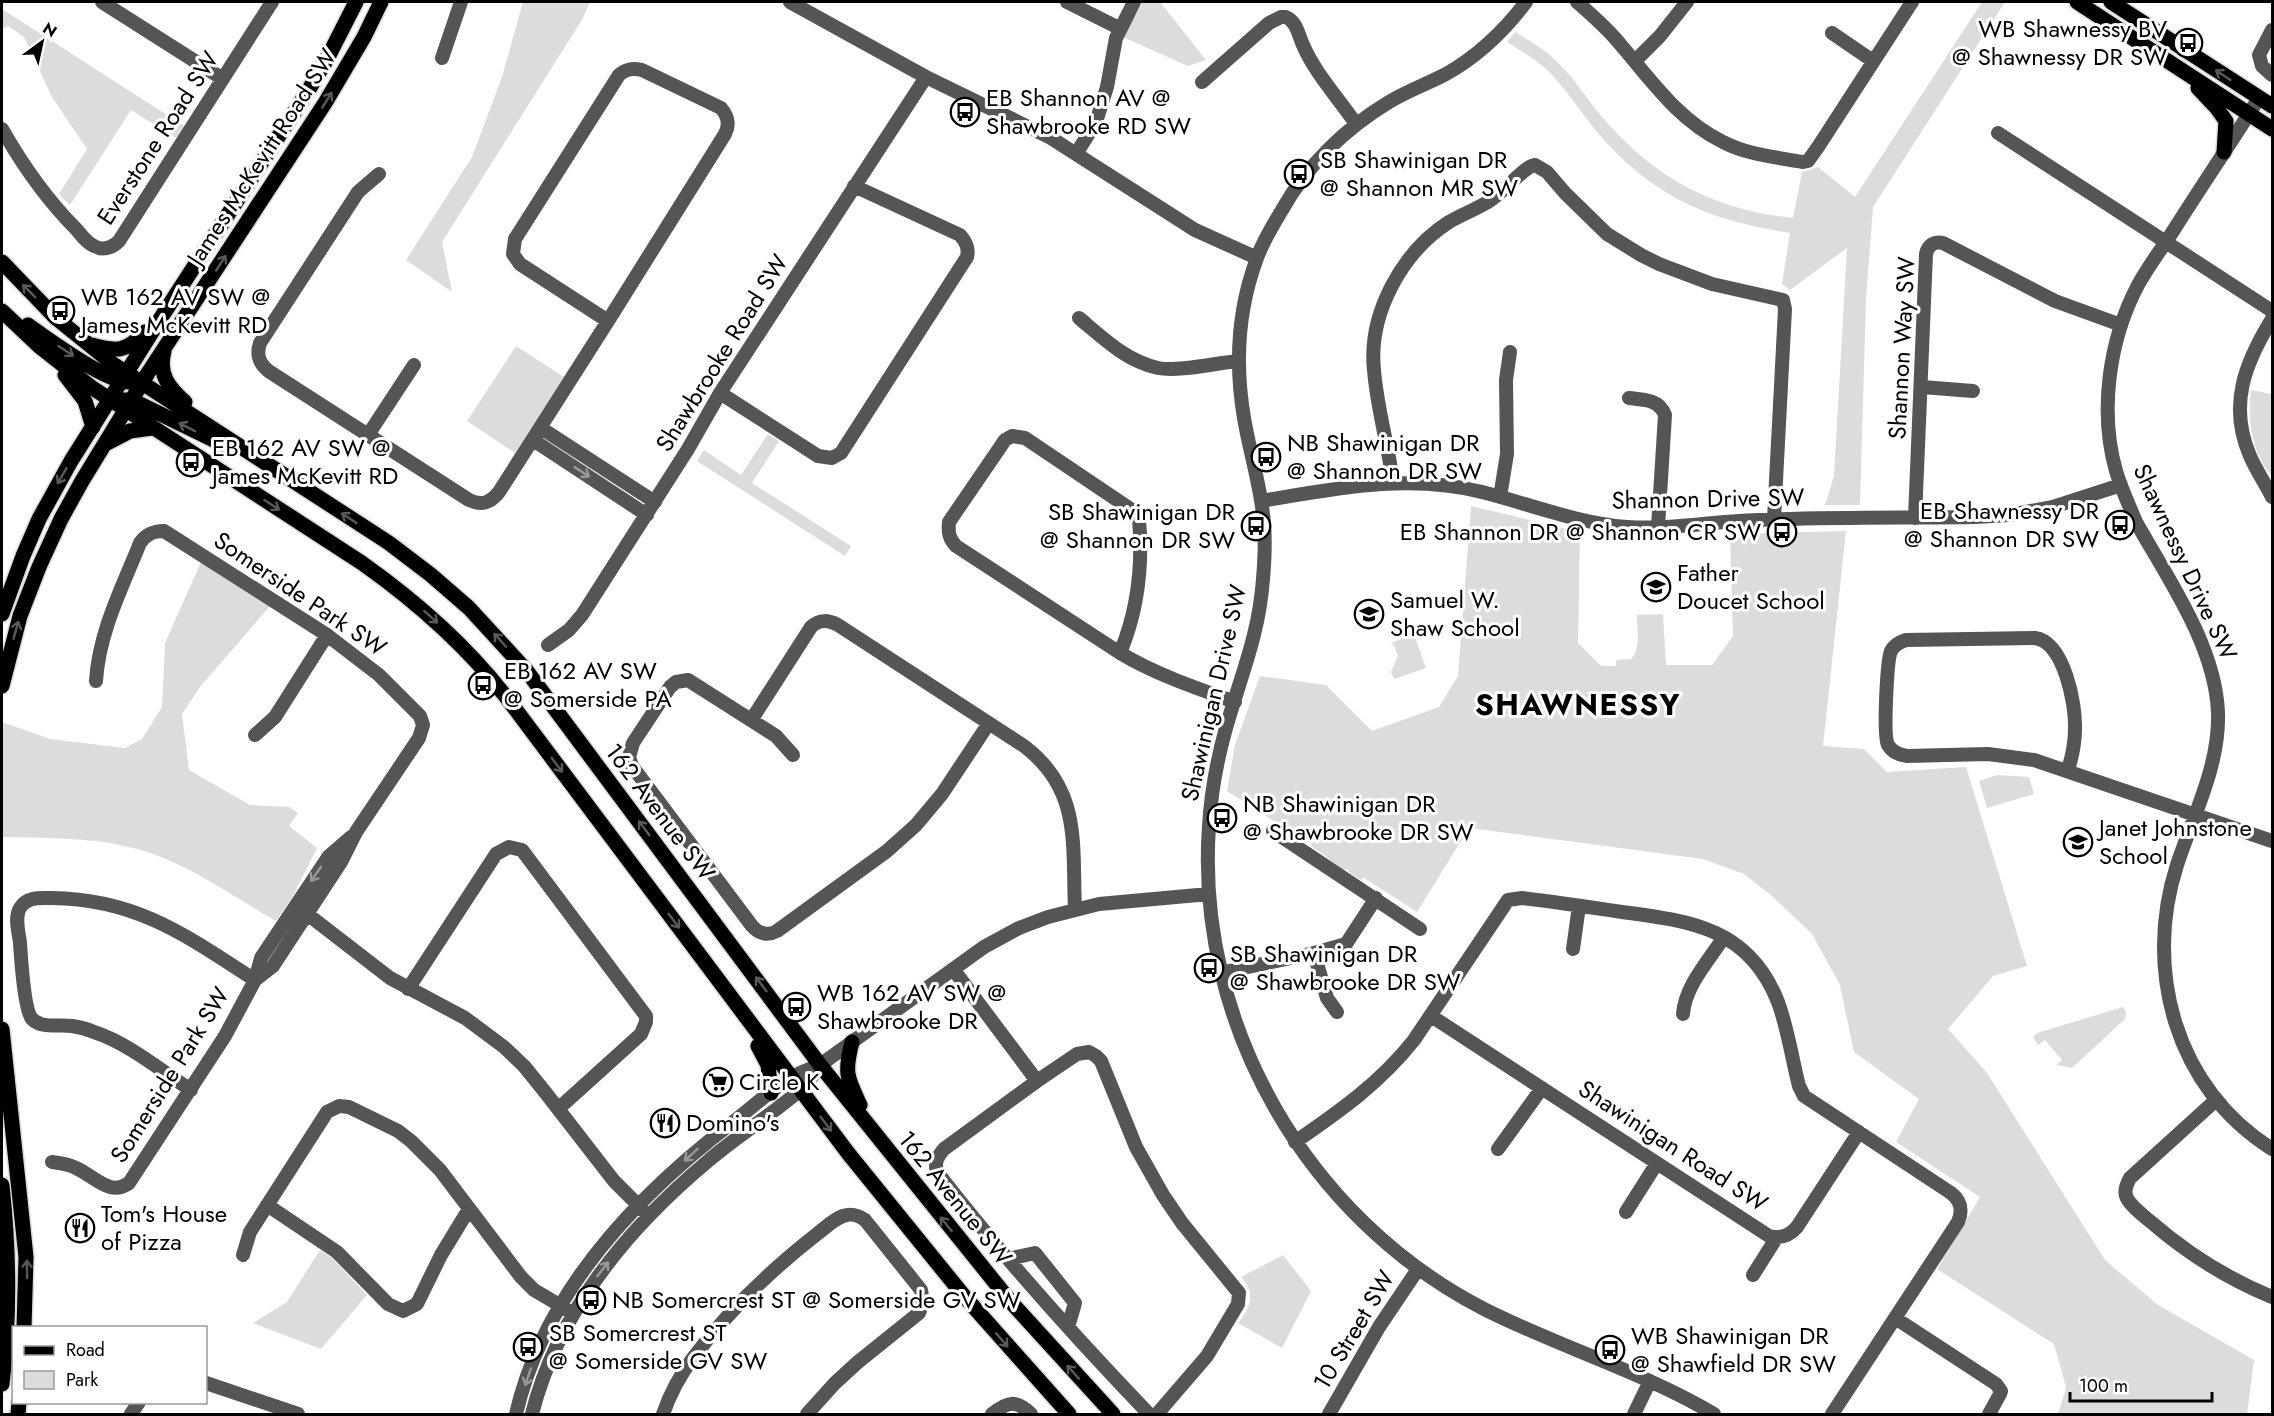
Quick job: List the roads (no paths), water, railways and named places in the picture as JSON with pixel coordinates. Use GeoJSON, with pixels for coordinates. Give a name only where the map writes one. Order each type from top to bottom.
{"type":"FeatureCollection","features":[{"type":"Feature","properties":{"kind":"main road","name":"James McKevitt Road SW"},"geometry":{"type":"LineString","coordinates":[[2,614],[22,556],[39,519],[71,461],[313,83],[357,2]]}},
{"type":"Feature","properties":{"kind":"main road","name":"James McKevitt Road SW"},"geometry":{"type":"LineString","coordinates":[[2,686],[20,616],[61,519],[142,382],[326,103],[364,37],[381,2]]}},
{"type":"Feature","properties":{"kind":"main road"},"geometry":{"type":"LineString","coordinates":[[2077,2],[2272,129]]}},
{"type":"Feature","properties":{"kind":"main road"},"geometry":{"type":"LineString","coordinates":[[2111,2],[2272,106]]}},
{"type":"Feature","properties":{"kind":"main road"},"geometry":{"type":"LineString","coordinates":[[2154,51],[2198,88],[2221,114],[2227,124],[2224,152]]}},
{"type":"Feature","properties":{"kind":"main road"},"geometry":{"type":"LineString","coordinates":[[2,262],[40,303],[124,377]]}},
{"type":"Feature","properties":{"kind":"main road"},"geometry":{"type":"LineString","coordinates":[[2,305],[68,353],[124,377],[142,382]]}},
{"type":"Feature","properties":{"kind":"main road"},"geometry":{"type":"LineString","coordinates":[[2,311],[48,354],[110,400],[128,405],[277,471]]}},
{"type":"Feature","properties":{"kind":"main road"},"geometry":{"type":"LineString","coordinates":[[88,344],[112,350],[127,348],[164,313]]}},
{"type":"Feature","properties":{"kind":"main road"},"geometry":{"type":"LineString","coordinates":[[165,347],[161,366],[163,376],[174,392],[206,423]]}},
{"type":"Feature","properties":{"kind":"main road"},"geometry":{"type":"LineString","coordinates":[[48,354],[86,401],[93,427]]}},
{"type":"Feature","properties":{"kind":"main road","name":"162 Avenue SW"},"geometry":{"type":"LineString","coordinates":[[142,382],[410,558],[489,628],[547,698],[820,1065],[1010,1301],[1113,1414]]}},
{"type":"Feature","properties":{"kind":"main road"},"geometry":{"type":"LineString","coordinates":[[128,405],[152,428],[362,563],[397,588],[453,637],[507,698],[868,1178],[964,1296],[1069,1414]]}},
{"type":"Feature","properties":{"kind":"main road"},"geometry":{"type":"LineString","coordinates":[[104,444],[130,431],[152,428]]}},
{"type":"Feature","properties":{"kind":"main road"},"geometry":{"type":"LineString","coordinates":[[741,1011],[768,1065],[771,1093]]}},
{"type":"Feature","properties":{"kind":"main road"},"geometry":{"type":"LineString","coordinates":[[2,1029],[26,1257],[24,1326]]}},
{"type":"Feature","properties":{"kind":"main road"},"geometry":{"type":"LineString","coordinates":[[852,1042],[846,1069],[848,1081],[872,1130]]}},
{"type":"Feature","properties":{"kind":"main road"},"geometry":{"type":"LineString","coordinates":[[2,1185],[6,1257],[6,1329],[2,1384]]}},
{"type":"Feature","properties":{"kind":"street"},"geometry":{"type":"LineString","coordinates":[[102,2],[223,80]]}},
{"type":"Feature","properties":{"kind":"street","name":"Everstone Road SW"},"geometry":{"type":"LineString","coordinates":[[2,129],[31,175],[70,223],[94,247],[109,248],[119,241],[272,2]]}},
{"type":"Feature","properties":{"kind":"street"},"geometry":{"type":"LineString","coordinates":[[442,58],[461,2]]}},
{"type":"Feature","properties":{"kind":"street"},"geometry":{"type":"LineString","coordinates":[[790,2],[806,5],[926,77],[1019,121],[1076,154],[1195,230],[1257,258]]}},
{"type":"Feature","properties":{"kind":"street"},"geometry":{"type":"LineString","coordinates":[[1067,2],[1119,28]]}},
{"type":"Feature","properties":{"kind":"street"},"geometry":{"type":"LineString","coordinates":[[1076,154],[1096,122],[1102,106],[1119,28],[1134,2]]}},
{"type":"Feature","properties":{"kind":"street","name":"Shawinigan Drive SW"},"geometry":{"type":"LineString","coordinates":[[1526,2],[1502,31],[1468,60],[1440,77],[1394,99],[1356,124],[1322,156],[1295,188],[1257,258],[1243,312],[1238,361],[1245,422],[1263,514],[1264,575],[1254,641],[1222,741],[1210,804],[1209,894],[1220,973],[1237,1027],[1266,1093],[1295,1142],[1340,1198],[1372,1231],[1419,1269],[1485,1310],[1650,1381],[1714,1414]]}},
{"type":"Feature","properties":{"kind":"street"},"geometry":{"type":"LineString","coordinates":[[1577,2],[1598,20],[1670,103],[1701,129],[1722,142],[1767,157],[1803,162],[1808,161],[1818,147],[1912,2]]}},
{"type":"Feature","properties":{"kind":"street"},"geometry":{"type":"LineString","coordinates":[[1635,61],[1660,36],[1687,2]]}},
{"type":"Feature","properties":{"kind":"street"},"geometry":{"type":"LineString","coordinates":[[1202,81],[1269,23],[1286,17],[1296,26],[1303,46],[1356,124]]}},
{"type":"Feature","properties":{"kind":"street"},"geometry":{"type":"LineString","coordinates":[[2272,30],[2259,55],[2262,66],[2272,75]]}},
{"type":"Feature","properties":{"kind":"street"},"geometry":{"type":"LineString","coordinates":[[1832,33],[1873,61]]}},
{"type":"Feature","properties":{"kind":"street"},"geometry":{"type":"LineString","coordinates":[[379,174],[358,192],[260,343],[258,349],[260,360],[266,369],[469,500],[481,504],[492,501],[499,492],[541,428],[608,321],[725,134],[728,125],[721,108],[642,70],[634,68],[619,75],[556,172],[513,244],[514,257],[520,264],[608,321]]}},
{"type":"Feature","properties":{"kind":"street","name":"Shawbrooke Road SW"},"geometry":{"type":"LineString","coordinates":[[548,645],[569,630],[582,615],[647,515],[720,393],[926,77]]}},
{"type":"Feature","properties":{"kind":"street","name":"Shawnessy Drive SW"},"geometry":{"type":"LineString","coordinates":[[2259,98],[2138,285],[2121,325],[2111,368],[2108,416],[2114,460],[2121,484],[2136,522],[2200,640],[2212,671],[2217,696],[2217,736],[2212,763],[2170,890],[2163,931],[2163,963],[2168,998],[2182,1041],[2192,1062],[2217,1100],[2244,1127],[2272,1149]]}},
{"type":"Feature","properties":{"kind":"street"},"geometry":{"type":"LineString","coordinates":[[1998,133],[2272,311]]}},
{"type":"Feature","properties":{"kind":"street"},"geometry":{"type":"LineString","coordinates":[[1393,482],[1373,368],[1376,334],[1385,303],[1401,271],[1424,243],[1449,222],[1492,200],[1516,180],[1526,168],[1535,165],[1547,172],[1565,193],[1608,234],[1641,255],[1712,284],[1783,300],[1785,309],[1774,519]]}},
{"type":"Feature","properties":{"kind":"street"},"geometry":{"type":"LineString","coordinates":[[720,393],[825,459],[841,453],[878,396],[967,257],[968,252],[964,239],[960,235],[854,186]]}},
{"type":"Feature","properties":{"kind":"street","name":"Shannon Way SW"},"geometry":{"type":"LineString","coordinates":[[1915,518],[1928,248],[1934,243],[1944,243],[2055,301],[2121,325]]}},
{"type":"Feature","properties":{"kind":"street"},"geometry":{"type":"LineString","coordinates":[[1079,318],[1121,352],[1158,368],[1169,369],[1238,361]]}},
{"type":"Feature","properties":{"kind":"street"},"geometry":{"type":"LineString","coordinates":[[2272,319],[2250,357],[2240,399],[2242,432],[2245,442],[2255,466],[2272,495]]}},
{"type":"Feature","properties":{"kind":"street"},"geometry":{"type":"LineString","coordinates":[[1500,497],[1507,454],[1506,380],[1510,352]]}},
{"type":"Feature","properties":{"kind":"street"},"geometry":{"type":"LineString","coordinates":[[368,435],[414,365]]}},
{"type":"Feature","properties":{"kind":"street"},"geometry":{"type":"LineString","coordinates":[[1922,387],[1972,391]]}},
{"type":"Feature","properties":{"kind":"street"},"geometry":{"type":"LineString","coordinates":[[1629,398],[1654,402],[1660,405],[1665,415],[1658,527]]}},
{"type":"Feature","properties":{"kind":"street"},"geometry":{"type":"LineString","coordinates":[[541,428],[655,502]]}},
{"type":"Feature","properties":{"kind":"street"},"geometry":{"type":"LineString","coordinates":[[1120,653],[1135,606],[1140,568],[1139,519],[1136,512],[1025,438],[1012,436],[1005,440],[949,522],[948,535],[952,541],[1120,653],[1170,677],[1235,702]]}},
{"type":"Feature","properties":{"kind":"street"},"geometry":{"type":"LineString","coordinates":[[533,440],[647,515]]}},
{"type":"Feature","properties":{"kind":"street","name":"Shannon Drive SW"},"geometry":{"type":"LineString","coordinates":[[1261,501],[1354,485],[1393,482],[1461,488],[1576,519],[1626,527],[1658,527],[1774,519],[2009,515],[2053,507],[2121,484]]}},
{"type":"Feature","properties":{"kind":"street","name":"Somerside Park SW"},"geometry":{"type":"LineString","coordinates":[[96,681],[97,663],[105,630],[140,543],[151,533],[164,531],[327,635],[379,675],[418,712],[423,721],[419,738],[356,832],[341,862],[273,966],[255,980]]}},
{"type":"Feature","properties":{"kind":"street"},"geometry":{"type":"LineString","coordinates":[[752,719],[811,627],[821,621],[838,625],[989,723],[1033,753],[1045,765],[1060,787],[1068,806],[1073,829],[1076,909]]}},
{"type":"Feature","properties":{"kind":"street"},"geometry":{"type":"LineString","coordinates":[[255,735],[275,717],[327,635]]}},
{"type":"Feature","properties":{"kind":"street"},"geometry":{"type":"LineString","coordinates":[[2068,770],[2073,754],[2075,728],[2073,699],[2065,673],[2048,643],[2035,638],[1906,640],[1894,648],[1889,660],[1885,735],[1887,744],[1893,751],[1907,756],[2009,755],[2034,760],[2272,842]]}},
{"type":"Feature","properties":{"kind":"street"},"geometry":{"type":"LineString","coordinates":[[794,755],[776,736],[752,719],[692,681],[682,680],[670,687],[633,743],[629,758],[632,766],[752,926],[756,931],[765,934],[777,931],[903,838],[930,811],[942,795],[989,723]]}},
{"type":"Feature","properties":{"kind":"street"},"geometry":{"type":"LineString","coordinates":[[1273,831],[1420,929]]}},
{"type":"Feature","properties":{"kind":"street","name":"Somerside Park SW"},"geometry":{"type":"LineString","coordinates":[[52,1162],[79,1169],[109,1188],[125,1186],[132,1180],[225,1036],[255,980],[261,958],[295,905],[328,856],[356,832]]}},
{"type":"Feature","properties":{"kind":"street"},"geometry":{"type":"LineString","coordinates":[[408,989],[496,854],[509,847],[522,850],[646,1016],[641,1034],[558,1109]]}},
{"type":"Feature","properties":{"kind":"street"},"geometry":{"type":"LineString","coordinates":[[516,1414],[538,1347],[560,1306],[589,1263],[638,1206],[699,1148],[771,1093],[791,1078],[820,1065],[984,947],[1011,932],[1048,917],[1112,902],[1209,894]]}},
{"type":"Feature","properties":{"kind":"street"},"geometry":{"type":"LineString","coordinates":[[191,1090],[107,1037],[73,1026],[42,1024],[31,1018],[17,917],[19,909],[26,901],[37,898],[72,898],[124,908],[147,915],[184,934],[255,980]]}},
{"type":"Feature","properties":{"kind":"street"},"geometry":{"type":"LineString","coordinates":[[1220,973],[1346,944],[1376,898]]}},
{"type":"Feature","properties":{"kind":"street"},"geometry":{"type":"LineString","coordinates":[[1295,1142],[1379,1080],[1408,1048],[1508,900],[1522,898],[1682,920],[1707,928],[1724,937],[1748,955],[1763,974],[1783,1017],[1799,1086],[1804,1096],[1951,1192],[1961,1207],[1958,1222],[1832,1414]]}},
{"type":"Feature","properties":{"kind":"street"},"geometry":{"type":"LineString","coordinates":[[295,905],[374,967],[408,989],[483,1029],[524,1066],[614,1181],[649,1216]]}},
{"type":"Feature","properties":{"kind":"street"},"geometry":{"type":"LineString","coordinates":[[1573,949],[1579,906]]}},
{"type":"Feature","properties":{"kind":"street"},"geometry":{"type":"LineString","coordinates":[[1683,1014],[1692,986],[1724,937]]}},
{"type":"Feature","properties":{"kind":"street"},"geometry":{"type":"LineString","coordinates":[[1314,953],[1328,998],[1337,1012]]}},
{"type":"Feature","properties":{"kind":"street"},"geometry":{"type":"LineString","coordinates":[[953,969],[1036,1081]]}},
{"type":"Feature","properties":{"kind":"street","name":"Shawinigan Road SW"},"geometry":{"type":"LineString","coordinates":[[1431,1016],[1769,1236],[1778,1237],[1790,1234],[1797,1227],[1859,1132]]}},
{"type":"Feature","properties":{"kind":"street"},"geometry":{"type":"LineString","coordinates":[[1149,1414],[1008,1259],[937,1172],[936,1162],[944,1149],[1036,1081],[1081,1053],[1089,1052],[1099,1058],[1136,1147],[1163,1195],[1182,1223],[1239,1293],[1238,1304],[1207,1356],[1157,1414]]}},
{"type":"Feature","properties":{"kind":"street"},"geometry":{"type":"LineString","coordinates":[[532,1414],[546,1368],[573,1313],[603,1270],[649,1216],[709,1160],[801,1090],[820,1065]]}},
{"type":"Feature","properties":{"kind":"street"},"geometry":{"type":"LineString","coordinates":[[1498,1149],[1542,1088]]}},
{"type":"Feature","properties":{"kind":"street"},"geometry":{"type":"LineString","coordinates":[[2217,1100],[2130,1178],[2125,1188],[2126,1194],[2128,1201],[2142,1215],[2188,1251],[2224,1275],[2272,1297]]}},
{"type":"Feature","properties":{"kind":"street"},"geometry":{"type":"LineString","coordinates":[[243,1255],[250,1232],[327,1112],[344,1106],[387,1125],[411,1141],[440,1170],[521,1277],[534,1290],[573,1313]]}},
{"type":"Feature","properties":{"kind":"street"},"geometry":{"type":"LineString","coordinates":[[1626,1212],[1657,1163]]}},
{"type":"Feature","properties":{"kind":"street"},"geometry":{"type":"LineString","coordinates":[[267,1205],[337,1252],[388,1304],[403,1311],[417,1304],[441,1255],[469,1209]]}},
{"type":"Feature","properties":{"kind":"street"},"geometry":{"type":"LineString","coordinates":[[663,1414],[674,1389],[692,1359],[748,1294],[798,1249],[841,1217],[854,1214],[865,1220],[921,1290],[923,1303],[919,1313],[858,1362],[807,1414]]}},
{"type":"Feature","properties":{"kind":"street"},"geometry":{"type":"LineString","coordinates":[[1753,1275],[1778,1237]]}},
{"type":"Feature","properties":{"kind":"street"},"geometry":{"type":"LineString","coordinates":[[1008,1259],[1035,1253],[1075,1303],[1068,1327]]}},
{"type":"Feature","properties":{"kind":"street","name":"10 Street SW"},"geometry":{"type":"LineString","coordinates":[[1329,1414],[1379,1327],[1419,1269]]}},
{"type":"Feature","properties":{"kind":"street"},"geometry":{"type":"LineString","coordinates":[[1895,1318],[1996,1384],[2001,1390],[1989,1414]]}},
{"type":"Feature","properties":{"kind":"street"},"geometry":{"type":"LineString","coordinates":[[1634,1414],[1650,1381]]}},
{"type":"Feature","properties":{"kind":"street"},"geometry":{"type":"LineString","coordinates":[[207,1383],[298,1414]]}},
{"type":"Feature","properties":{"kind":"street"},"geometry":{"type":"LineString","coordinates":[[992,1414],[1010,1404],[1019,1405],[1031,1414]]}},
{"type":"Feature","properties":{"kind":"place","name":"WB Shawnessy BV @ Shawnessy DR SW"},"geometry":{"type":"Point","coordinates":[2188,43]}},
{"type":"Feature","properties":{"kind":"place","name":"EB Shannon AV @ Shawbrooke RD SW"},"geometry":{"type":"Point","coordinates":[965,112]}},
{"type":"Feature","properties":{"kind":"place","name":"SB Shawinigan DR @ Shannon MR SW"},"geometry":{"type":"Point","coordinates":[1299,174]}},
{"type":"Feature","properties":{"kind":"place","name":"WB 162 AV SW @ James McKevitt RD"},"geometry":{"type":"Point","coordinates":[60,311]}},
{"type":"Feature","properties":{"kind":"place","name":"NB Shawinigan DR @ Shannon DR SW"},"geometry":{"type":"Point","coordinates":[1266,457]}},
{"type":"Feature","properties":{"kind":"place","name":"EB 162 AV SW @ James McKevitt RD"},"geometry":{"type":"Point","coordinates":[191,462]}},
{"type":"Feature","properties":{"kind":"place","name":"EB Shawnessy DR @ Shannon DR SW"},"geometry":{"type":"Point","coordinates":[2120,525]}},
{"type":"Feature","properties":{"kind":"place","name":"SB Shawinigan DR @ Shannon DR SW"},"geometry":{"type":"Point","coordinates":[1256,526]}},
{"type":"Feature","properties":{"kind":"place","name":"EB Shannon DR @ Shannon CR SW"},"geometry":{"type":"Point","coordinates":[1782,532]}},
{"type":"Feature","properties":{"kind":"place","name":"Father Doucet School"},"geometry":{"type":"Point","coordinates":[1656,587]}},
{"type":"Feature","properties":{"kind":"place","name":"Samuel W. Shaw School"},"geometry":{"type":"Point","coordinates":[1369,614]}},
{"type":"Feature","properties":{"kind":"place","name":"EB 162 AV SW @ Somerside PA"},"geometry":{"type":"Point","coordinates":[483,685]}},
{"type":"Feature","properties":{"kind":"place","name":"NB Shawinigan DR @ Shawbrooke DR SW"},"geometry":{"type":"Point","coordinates":[1222,818]}},
{"type":"Feature","properties":{"kind":"place","name":"Janet Johnstone School"},"geometry":{"type":"Point","coordinates":[2078,842]}},
{"type":"Feature","properties":{"kind":"place","name":"SB Shawinigan DR @ Shawbrooke DR SW"},"geometry":{"type":"Point","coordinates":[1209,968]}},
{"type":"Feature","properties":{"kind":"place","name":"WB 162 AV SW @ Shawbrooke DR"},"geometry":{"type":"Point","coordinates":[796,1007]}},
{"type":"Feature","properties":{"kind":"place","name":"Circle K"},"geometry":{"type":"Point","coordinates":[718,1082]}},
{"type":"Feature","properties":{"kind":"place","name":"Domino's"},"geometry":{"type":"Point","coordinates":[665,1123]}},
{"type":"Feature","properties":{"kind":"place","name":"Tom's House of Pizza"},"geometry":{"type":"Point","coordinates":[80,1228]}},
{"type":"Feature","properties":{"kind":"place","name":"NB Somercrest ST @ Somerside GV SW"},"geometry":{"type":"Point","coordinates":[591,1300]}},
{"type":"Feature","properties":{"kind":"place","name":"SB Somercrest ST @ Somerside GV SW"},"geometry":{"type":"Point","coordinates":[528,1347]}},
{"type":"Feature","properties":{"kind":"place","name":"WB Shawinigan DR @ Shawfield DR SW"},"geometry":{"type":"Point","coordinates":[1610,1350]}},
{"type":"Feature","properties":{"kind":"district","name":"SHAWNESSY"},"geometry":{"type":"Point","coordinates":[1578,705]}}]}
